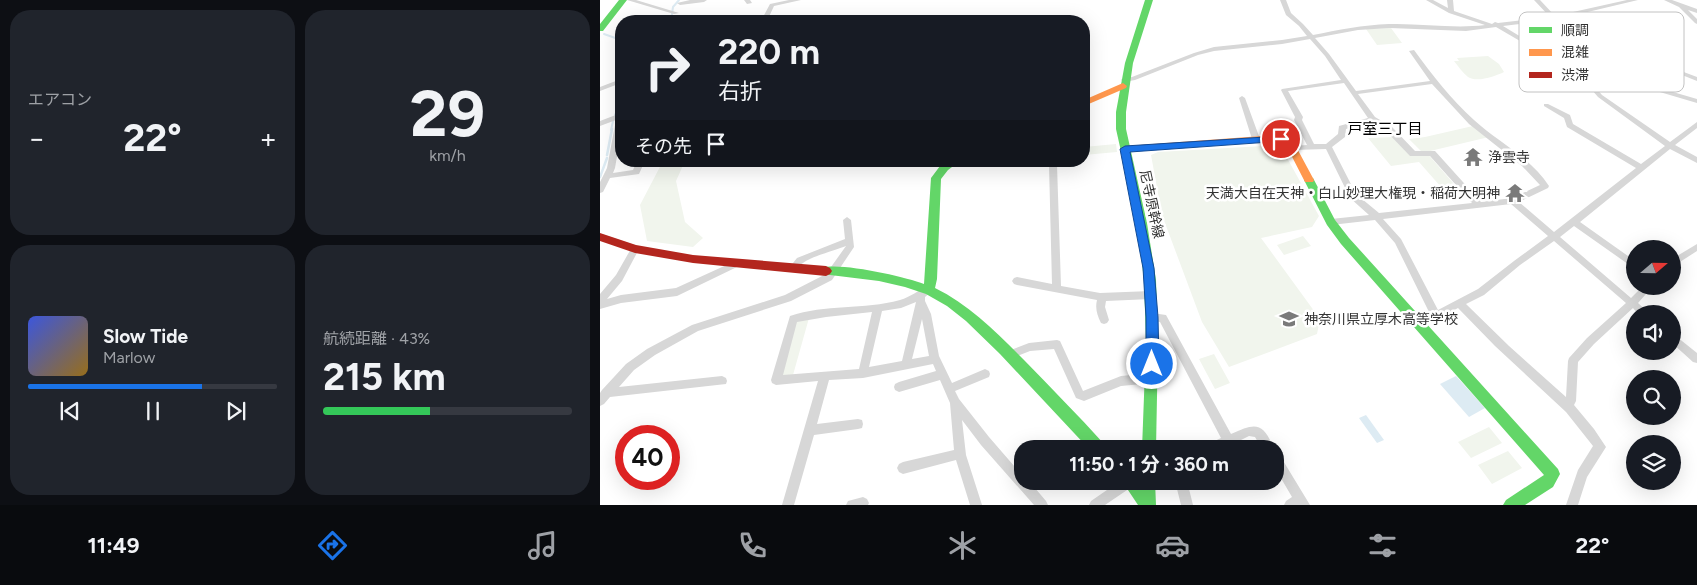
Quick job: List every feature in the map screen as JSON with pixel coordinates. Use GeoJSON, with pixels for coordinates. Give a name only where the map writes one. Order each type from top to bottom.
{"type":"FeatureCollection","features":[{"type":"Feature","properties":{"kind":"street"},"geometry":{"type":"LineString","coordinates":[[600,29],[624,0]]}},
{"type":"Feature","properties":{"kind":"street"},"geometry":{"type":"LineString","coordinates":[[630,0],[673,12]]}},
{"type":"Feature","properties":{"kind":"street"},"geometry":{"type":"LineString","coordinates":[[673,12],[681,1],[704,0]]}},
{"type":"Feature","properties":{"kind":"street"},"geometry":{"type":"LineString","coordinates":[[767,15],[772,5],[798,0]]}},
{"type":"Feature","properties":{"kind":"street","name":"尼寺原幹線"},"geometry":{"type":"LineString","coordinates":[[1149,440],[1152,378],[1151,295],[1147,256],[1120,119],[1124,83],[1150,0]]}},
{"type":"Feature","properties":{"kind":"street"},"geometry":{"type":"LineString","coordinates":[[1283,0],[1288,14],[1311,36],[1346,81],[1372,119],[1389,129],[1413,154],[1432,153],[1480,205]]}},
{"type":"Feature","properties":{"kind":"street"},"geometry":{"type":"LineString","coordinates":[[1429,0],[1451,12],[1493,24],[1519,39]]}},
{"type":"Feature","properties":{"kind":"street"},"geometry":{"type":"LineString","coordinates":[[1450,0],[1451,12]]}},
{"type":"Feature","properties":{"kind":"street"},"geometry":{"type":"LineString","coordinates":[[1537,0],[1548,12]]}},
{"type":"Feature","properties":{"kind":"street"},"geometry":{"type":"LineString","coordinates":[[1581,12],[1635,0]]}},
{"type":"Feature","properties":{"kind":"street"},"geometry":{"type":"LineString","coordinates":[[1667,0],[1697,11]]}},
{"type":"Feature","properties":{"kind":"street"},"geometry":{"type":"LineString","coordinates":[[1682,7],[1697,22]]}},
{"type":"Feature","properties":{"kind":"street"},"geometry":{"type":"LineString","coordinates":[[1090,100],[1133,79],[1205,51],[1358,28],[1394,26],[1461,29],[1519,21]]}},
{"type":"Feature","properties":{"kind":"street"},"geometry":{"type":"LineString","coordinates":[[1331,222],[1513,201],[1545,186],[1518,159],[1473,124],[1434,82],[1412,51]]}},
{"type":"Feature","properties":{"kind":"street"},"geometry":{"type":"LineString","coordinates":[[1684,74],[1697,79]]}},
{"type":"Feature","properties":{"kind":"street"},"geometry":{"type":"LineString","coordinates":[[1312,147],[1298,120],[1299,117],[1284,90],[1346,81]]}},
{"type":"Feature","properties":{"kind":"street"},"geometry":{"type":"LineString","coordinates":[[1354,93],[1434,82]]}},
{"type":"Feature","properties":{"kind":"street"},"geometry":{"type":"LineString","coordinates":[[600,89],[615,83]]}},
{"type":"Feature","properties":{"kind":"street"},"geometry":{"type":"LineString","coordinates":[[1597,92],[1670,146],[1697,160]]}},
{"type":"Feature","properties":{"kind":"street"},"geometry":{"type":"LineString","coordinates":[[1668,92],[1695,100]]}},
{"type":"Feature","properties":{"kind":"street"},"geometry":{"type":"LineString","coordinates":[[1242,98],[1256,139]]}},
{"type":"Feature","properties":{"kind":"street"},"geometry":{"type":"LineString","coordinates":[[1546,105],[1567,117],[1570,126],[1642,168]]}},
{"type":"Feature","properties":{"kind":"street"},"geometry":{"type":"LineString","coordinates":[[600,124],[615,118]]}},
{"type":"Feature","properties":{"kind":"street"},"geometry":{"type":"LineString","coordinates":[[1294,148],[1328,146],[1342,135],[1342,128],[1372,119]]}},
{"type":"Feature","properties":{"kind":"street"},"geometry":{"type":"LineString","coordinates":[[1419,324],[1481,292],[1574,222],[1697,124]]}},
{"type":"Feature","properties":{"kind":"street"},"geometry":{"type":"LineString","coordinates":[[1125,149],[1256,139],[1281,139],[1290,143],[1331,222],[1345,241],[1553,474],[1548,482],[1510,505]]}},
{"type":"Feature","properties":{"kind":"street"},"geometry":{"type":"LineString","coordinates":[[1328,146],[1353,196],[1376,216],[1398,241],[1436,315]]}},
{"type":"Feature","properties":{"kind":"street"},"geometry":{"type":"LineString","coordinates":[[600,190],[608,176],[615,156]]}},
{"type":"Feature","properties":{"kind":"street"},"geometry":{"type":"LineString","coordinates":[[630,183],[638,167]]}},
{"type":"Feature","properties":{"kind":"street"},"geometry":{"type":"LineString","coordinates":[[906,365],[923,297],[931,279],[936,178],[946,167]]}},
{"type":"Feature","properties":{"kind":"street"},"geometry":{"type":"LineString","coordinates":[[1053,167],[1056,288]]}},
{"type":"Feature","properties":{"kind":"street"},"geometry":{"type":"LineString","coordinates":[[608,176],[636,172]]}},
{"type":"Feature","properties":{"kind":"street"},"geometry":{"type":"LineString","coordinates":[[1513,201],[1628,300]]}},
{"type":"Feature","properties":{"kind":"street"},"geometry":{"type":"LineString","coordinates":[[602,399],[630,367],[651,352],[695,328],[788,298],[830,277],[850,247],[847,220]]}},
{"type":"Feature","properties":{"kind":"street"},"geometry":{"type":"LineString","coordinates":[[1574,222],[1626,260]]}},
{"type":"Feature","properties":{"kind":"street"},"geometry":{"type":"LineString","coordinates":[[600,237],[635,249],[693,259],[833,272],[891,280],[923,297],[957,307],[1010,355],[1054,399],[1091,440]]}},
{"type":"Feature","properties":{"kind":"street"},"geometry":{"type":"LineString","coordinates":[[793,268],[800,260],[850,241]]}},
{"type":"Feature","properties":{"kind":"street"},"geometry":{"type":"LineString","coordinates":[[1681,258],[1697,246]]}},
{"type":"Feature","properties":{"kind":"street"},"geometry":{"type":"LineString","coordinates":[[600,301],[619,278],[635,249]]}},
{"type":"Feature","properties":{"kind":"street"},"geometry":{"type":"LineString","coordinates":[[600,305],[621,299],[677,292],[736,264]]}},
{"type":"Feature","properties":{"kind":"street"},"geometry":{"type":"LineString","coordinates":[[1016,281],[1102,297],[1151,295]]}},
{"type":"Feature","properties":{"kind":"street"},"geometry":{"type":"LineString","coordinates":[[1566,402],[1571,401],[1573,361],[1604,327],[1641,295]]}},
{"type":"Feature","properties":{"kind":"street"},"geometry":{"type":"LineString","coordinates":[[923,297],[878,309],[860,308],[793,319],[776,380],[863,373],[936,359]]}},
{"type":"Feature","properties":{"kind":"street"},"geometry":{"type":"LineString","coordinates":[[923,297],[934,356],[955,402],[985,441],[1042,505]]}},
{"type":"Feature","properties":{"kind":"street"},"geometry":{"type":"LineString","coordinates":[[1102,297],[1100,307],[1104,320]]}},
{"type":"Feature","properties":{"kind":"street"},"geometry":{"type":"LineString","coordinates":[[1460,304],[1511,354],[1566,402],[1584,422],[1600,447],[1590,458],[1580,476],[1572,505]]}},
{"type":"Feature","properties":{"kind":"street"},"geometry":{"type":"LineString","coordinates":[[863,373],[878,309]]}},
{"type":"Feature","properties":{"kind":"street"},"geometry":{"type":"LineString","coordinates":[[1152,317],[1163,318],[1167,324],[1228,440],[1249,432],[1258,432],[1263,440]]}},
{"type":"Feature","properties":{"kind":"street"},"geometry":{"type":"LineString","coordinates":[[1010,355],[1029,347],[1057,344],[1080,394],[1084,396],[1121,381],[1152,378]]}},
{"type":"Feature","properties":{"kind":"street"},"geometry":{"type":"LineString","coordinates":[[1681,345],[1697,359]]}},
{"type":"Feature","properties":{"kind":"street"},"geometry":{"type":"LineString","coordinates":[[899,387],[943,374]]}},
{"type":"Feature","properties":{"kind":"street"},"geometry":{"type":"LineString","coordinates":[[949,389],[985,374]]}},
{"type":"Feature","properties":{"kind":"street"},"geometry":{"type":"LineString","coordinates":[[788,505],[825,376]]}},
{"type":"Feature","properties":{"kind":"street"},"geometry":{"type":"LineString","coordinates":[[602,399],[722,381]]}},
{"type":"Feature","properties":{"kind":"street"},"geometry":{"type":"LineString","coordinates":[[955,402],[960,454],[976,505]]}},
{"type":"Feature","properties":{"kind":"street"},"geometry":{"type":"LineString","coordinates":[[810,430],[858,424]]}},
{"type":"Feature","properties":{"kind":"street"},"geometry":{"type":"LineString","coordinates":[[903,468],[960,454]]}},
{"type":"Feature","properties":{"kind":"street"},"geometry":{"type":"LineString","coordinates":[[1284,476],[1298,503]]}},
{"type":"Feature","properties":{"kind":"street"},"geometry":{"type":"LineString","coordinates":[[1095,505],[1117,490]]}},
{"type":"Feature","properties":{"kind":"street"},"geometry":{"type":"LineString","coordinates":[[1136,490],[1148,505]]}},
{"type":"Feature","properties":{"kind":"street"},"geometry":{"type":"LineString","coordinates":[[1148,490],[1148,505]]}},
{"type":"Feature","properties":{"kind":"street"},"geometry":{"type":"LineString","coordinates":[[1183,490],[1187,505]]}},
{"type":"Feature","properties":{"kind":"shaded area"},"geometry":{"type":"Polygon","coordinates":[[[1391,28],[1402,43],[1377,45],[1366,29],[1391,28]]]}},
{"type":"Feature","properties":{"kind":"shaded area"},"geometry":{"type":"Polygon","coordinates":[[[1488,56],[1499,64],[1504,72],[1486,78],[1472,79],[1454,61],[1459,61],[1457,58],[1488,56]]]}},
{"type":"Feature","properties":{"kind":"shaded area"},"geometry":{"type":"Polygon","coordinates":[[[1473,126],[1489,137],[1426,152],[1454,184],[1441,187],[1419,162],[1391,166],[1368,138],[1395,137],[1412,155],[1422,152],[1409,139],[1473,126]]]}},
{"type":"Feature","properties":{"kind":"shaded area"},"geometry":{"type":"Polygon","coordinates":[[[1116,144],[1117,152],[1090,154],[1090,146],[1116,144]]]}},
{"type":"Feature","properties":{"kind":"shaded area"},"geometry":{"type":"Polygon","coordinates":[[[1280,145],[1319,216],[1312,227],[1261,238],[1320,319],[1317,334],[1229,367],[1202,322],[1162,215],[1151,155],[1158,152],[1280,145]]]}},
{"type":"Feature","properties":{"kind":"shaded area"},"geometry":{"type":"Polygon","coordinates":[[[660,167],[682,167],[676,181],[685,222],[703,238],[693,247],[647,241],[640,205],[660,167]]]}},
{"type":"Feature","properties":{"kind":"shaded area"},"geometry":{"type":"Polygon","coordinates":[[[1303,236],[1311,246],[1284,255],[1277,245],[1303,236]]]}},
{"type":"Feature","properties":{"kind":"shaded area"},"geometry":{"type":"Polygon","coordinates":[[[809,318],[793,375],[778,377],[794,320],[809,318]]]}},
{"type":"Feature","properties":{"kind":"shaded area"},"geometry":{"type":"Polygon","coordinates":[[[1214,354],[1230,383],[1215,389],[1199,359],[1214,354]]]}},
{"type":"Feature","properties":{"kind":"shaded area"},"geometry":{"type":"Polygon","coordinates":[[[1456,376],[1485,408],[1469,417],[1440,384],[1456,376]]]}},
{"type":"Feature","properties":{"kind":"shaded area"},"geometry":{"type":"Polygon","coordinates":[[[1366,415],[1384,440],[1377,443],[1359,418],[1366,415]]]}},
{"type":"Feature","properties":{"kind":"shaded area"},"geometry":{"type":"Polygon","coordinates":[[[1489,427],[1502,443],[1471,458],[1458,442],[1489,427]]]}},
{"type":"Feature","properties":{"kind":"shaded area"},"geometry":{"type":"Polygon","coordinates":[[[1508,451],[1522,468],[1492,484],[1478,465],[1508,451]]]}},
{"type":"Feature","properties":{"kind":"waterway"},"geometry":{"type":"LineString","coordinates":[[672,15],[673,7],[679,0]]}},
{"type":"Feature","properties":{"kind":"waterway"},"geometry":{"type":"LineString","coordinates":[[604,34],[615,38]]}},
{"type":"Feature","properties":{"kind":"waterway"},"geometry":{"type":"LineString","coordinates":[[611,130],[613,121]]}},
{"type":"Feature","properties":{"kind":"waterway"},"geometry":{"type":"LineString","coordinates":[[607,155],[612,129]]}},
{"type":"Feature","properties":{"kind":"waterway"},"geometry":{"type":"LineString","coordinates":[[600,177],[607,158]]}},
{"type":"Feature","properties":{"kind":"traffic: fast"},"geometry":{"type":"LineString","coordinates":[[600,29],[623,0]]}},
{"type":"Feature","properties":{"kind":"traffic: fast"},"geometry":{"type":"LineString","coordinates":[[1149,0],[1129,63],[1121,112],[1121,129],[1142,223],[1150,280],[1152,343],[1149,440]]}},
{"type":"Feature","properties":{"kind":"traffic: fast"},"geometry":{"type":"LineString","coordinates":[[928,290],[931,279],[936,178],[946,167]]}},
{"type":"Feature","properties":{"kind":"traffic: fast"},"geometry":{"type":"LineString","coordinates":[[1309,180],[1331,222],[1345,241],[1553,474],[1548,482],[1511,505]]}},
{"type":"Feature","properties":{"kind":"traffic: fast"},"geometry":{"type":"LineString","coordinates":[[826,271],[892,279],[918,286],[941,296],[970,317],[1005,350],[1091,440]]}},
{"type":"Feature","properties":{"kind":"traffic: fast"},"geometry":{"type":"LineString","coordinates":[[1136,490],[1148,505]]}},
{"type":"Feature","properties":{"kind":"traffic: fast"},"geometry":{"type":"LineString","coordinates":[[1147,504],[1148,490]]}},
{"type":"Feature","properties":{"kind":"traffic: slow"},"geometry":{"type":"LineString","coordinates":[[1090,100],[1123,86]]}},
{"type":"Feature","properties":{"kind":"traffic: slow"},"geometry":{"type":"LineString","coordinates":[[1125,149],[1274,138],[1290,143],[1309,180]]}},
{"type":"Feature","properties":{"kind":"traffic: jam"},"geometry":{"type":"LineString","coordinates":[[600,237],[635,249],[693,259],[826,271]]}},
{"type":"Feature","properties":{"kind":"place","name":"浄雲寺"},"geometry":{"type":"Point","coordinates":[1473,157]}},
{"type":"Feature","properties":{"kind":"place","name":"天満大自在天神・白山妙理大権現・稲荷大明神"},"geometry":{"type":"Point","coordinates":[1515,193]}},
{"type":"Feature","properties":{"kind":"place","name":"神奈川県立厚木高等学校"},"geometry":{"type":"Point","coordinates":[1289,319]}},
{"type":"Feature","properties":{"kind":"district","name":"戸室三丁目"},"geometry":{"type":"Point","coordinates":[1385,129]}},
{"type":"Feature","properties":{"kind":"route"},"geometry":{"type":"LineString","coordinates":[[1152,364],[1149,268],[1125,149],[1256,139],[1281,139]]}}]}
